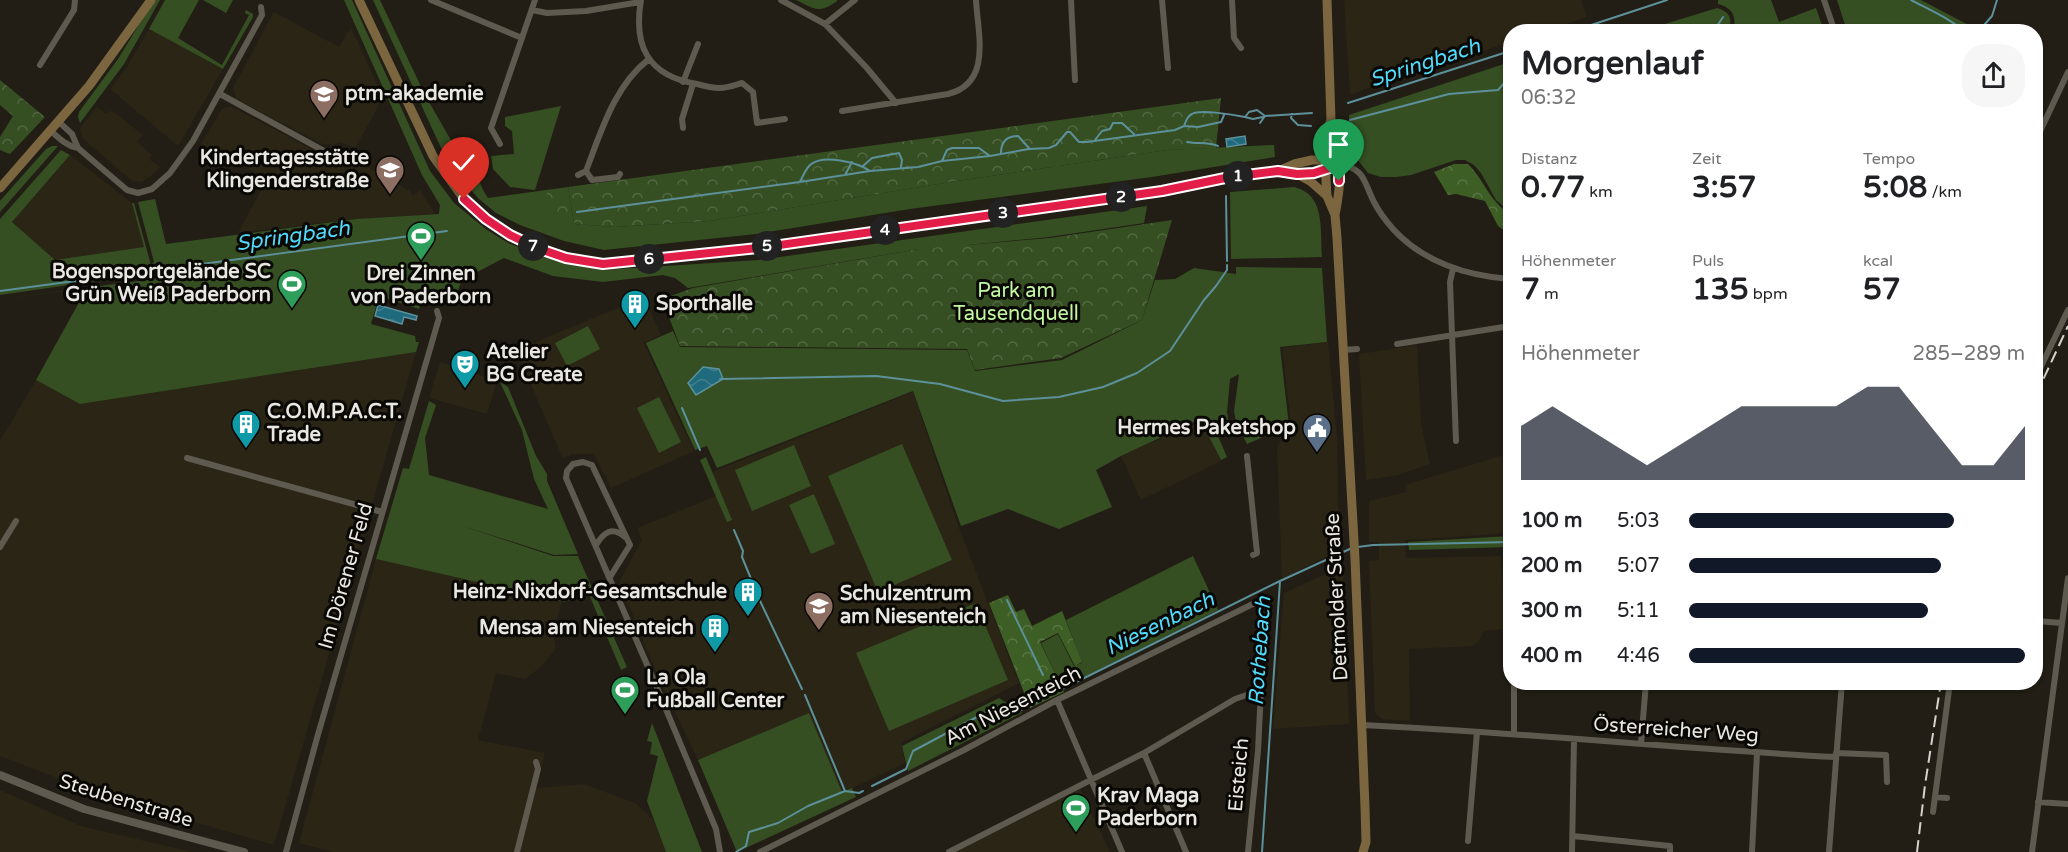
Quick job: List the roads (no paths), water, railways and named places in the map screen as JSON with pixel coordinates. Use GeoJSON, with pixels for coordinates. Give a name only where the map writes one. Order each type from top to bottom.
{"type":"FeatureCollection","features":[{"type":"Feature","properties":{"kind":"main road"},"geometry":{"type":"LineString","coordinates":[[0,188],[59,122],[151,0]]}},
{"type":"Feature","properties":{"kind":"main road"},"geometry":{"type":"LineString","coordinates":[[359,0],[433,156],[459,192],[486,219],[510,235],[566,258],[603,264],[758,248],[1162,191],[1230,177],[1278,171],[1297,174],[1314,173],[1325,165]]}},
{"type":"Feature","properties":{"kind":"main road","name":"Detmolder Straße"},"geometry":{"type":"LineString","coordinates":[[1327,0],[1331,120],[1325,137],[1325,165],[1327,196],[1335,215]]}},
{"type":"Feature","properties":{"kind":"main road","name":"Detmolder Straße"},"geometry":{"type":"LineString","coordinates":[[1331,120],[1338,135],[1339,196],[1335,215],[1368,852]]}},
{"type":"Feature","properties":{"kind":"main road"},"geometry":{"type":"LineString","coordinates":[[1278,171],[1294,164],[1339,165]]}},
{"type":"Feature","properties":{"kind":"main road"},"geometry":{"type":"LineString","coordinates":[[1297,174],[1310,181],[1327,196]]}},
{"type":"Feature","properties":{"kind":"main road","name":"Detmolder Straße"},"geometry":{"type":"LineString","coordinates":[[1364,852],[1366,842]]}},
{"type":"Feature","properties":{"kind":"street"},"geometry":{"type":"LineString","coordinates":[[40,65],[74,10],[75,0]]}},
{"type":"Feature","properties":{"kind":"street"},"geometry":{"type":"LineString","coordinates":[[431,0],[522,38]]}},
{"type":"Feature","properties":{"kind":"street"},"geometry":{"type":"LineString","coordinates":[[500,144],[491,128],[535,0]]}},
{"type":"Feature","properties":{"kind":"street"},"geometry":{"type":"LineString","coordinates":[[781,0],[825,24],[896,103]]}},
{"type":"Feature","properties":{"kind":"street"},"geometry":{"type":"LineString","coordinates":[[825,24],[855,0]]}},
{"type":"Feature","properties":{"kind":"street"},"geometry":{"type":"LineString","coordinates":[[842,111],[961,91],[975,77],[979,64],[976,0]]}},
{"type":"Feature","properties":{"kind":"street"},"geometry":{"type":"LineString","coordinates":[[1071,0],[1075,80]]}},
{"type":"Feature","properties":{"kind":"street"},"geometry":{"type":"LineString","coordinates":[[1162,0],[1168,68]]}},
{"type":"Feature","properties":{"kind":"street"},"geometry":{"type":"LineString","coordinates":[[1232,0],[1234,38],[1241,48]]}},
{"type":"Feature","properties":{"kind":"street"},"geometry":{"type":"LineString","coordinates":[[1824,0],[1832,24]]}},
{"type":"Feature","properties":{"kind":"street"},"geometry":{"type":"LineString","coordinates":[[532,10],[547,13],[586,11],[641,1],[639,35],[649,59],[662,72],[683,82],[720,88],[742,83],[753,92],[757,123]]}},
{"type":"Feature","properties":{"kind":"street"},"geometry":{"type":"LineString","coordinates":[[51,131],[64,142],[78,148],[127,190],[138,193],[157,186],[193,141],[262,15],[261,7]]}},
{"type":"Feature","properties":{"kind":"street"},"geometry":{"type":"LineString","coordinates":[[683,82],[698,44]]}},
{"type":"Feature","properties":{"kind":"street"},"geometry":{"type":"LineString","coordinates":[[578,175],[585,171],[610,110],[628,82],[649,59]]}},
{"type":"Feature","properties":{"kind":"street"},"geometry":{"type":"LineString","coordinates":[[2043,125],[2068,72]]}},
{"type":"Feature","properties":{"kind":"street"},"geometry":{"type":"LineString","coordinates":[[683,128],[682,119],[693,84]]}},
{"type":"Feature","properties":{"kind":"street"},"geometry":{"type":"LineString","coordinates":[[220,94],[335,157],[343,154]]}},
{"type":"Feature","properties":{"kind":"street"},"geometry":{"type":"LineString","coordinates":[[749,124],[785,119]]}},
{"type":"Feature","properties":{"kind":"street"},"geometry":{"type":"LineString","coordinates":[[59,122],[72,134],[78,143],[78,148]]}},
{"type":"Feature","properties":{"kind":"street"},"geometry":{"type":"LineString","coordinates":[[1339,165],[1348,165],[1359,172],[1374,203],[1393,230],[1427,256],[1453,269],[1503,278]]}},
{"type":"Feature","properties":{"kind":"street"},"geometry":{"type":"LineString","coordinates":[[585,171],[592,180],[618,177],[620,174]]}},
{"type":"Feature","properties":{"kind":"street"},"geometry":{"type":"LineString","coordinates":[[1453,269],[1450,282],[1456,441]]}},
{"type":"Feature","properties":{"kind":"street"},"geometry":{"type":"LineString","coordinates":[[2043,362],[2068,310]]}},
{"type":"Feature","properties":{"kind":"street","name":"Im Dörener Feld"},"geometry":{"type":"LineString","coordinates":[[286,852],[439,318],[437,311]]}},
{"type":"Feature","properties":{"kind":"street"},"geometry":{"type":"LineString","coordinates":[[1397,344],[1503,327]]}},
{"type":"Feature","properties":{"kind":"street"},"geometry":{"type":"LineString","coordinates":[[1343,350],[1357,349]]}},
{"type":"Feature","properties":{"kind":"street"},"geometry":{"type":"LineString","coordinates":[[1247,456],[1257,553],[1253,555]]}},
{"type":"Feature","properties":{"kind":"street"},"geometry":{"type":"LineString","coordinates":[[187,458],[382,512]]}},
{"type":"Feature","properties":{"kind":"street"},"geometry":{"type":"LineString","coordinates":[[610,577],[630,544],[592,465],[583,462],[573,464],[567,471],[566,478],[716,830],[720,852]]}},
{"type":"Feature","properties":{"kind":"street"},"geometry":{"type":"LineString","coordinates":[[0,547],[16,521]]}},
{"type":"Feature","properties":{"kind":"street"},"geometry":{"type":"LineString","coordinates":[[596,545],[605,532],[611,531],[628,539]]}},
{"type":"Feature","properties":{"kind":"street"},"geometry":{"type":"LineString","coordinates":[[2032,852],[2068,578]]}},
{"type":"Feature","properties":{"kind":"street","name":"Am Niesenteich"},"geometry":{"type":"LineString","coordinates":[[760,852],[964,750],[1057,700],[1266,598],[1268,615]]}},
{"type":"Feature","properties":{"kind":"street"},"geometry":{"type":"LineString","coordinates":[[2043,622],[2062,623]]}},
{"type":"Feature","properties":{"kind":"street","name":"Eisteich"},"geometry":{"type":"LineString","coordinates":[[950,852],[1143,753],[1235,699],[1261,690],[1258,751],[1248,852]]}},
{"type":"Feature","properties":{"kind":"street"},"geometry":{"type":"LineString","coordinates":[[1514,690],[1514,734]]}},
{"type":"Feature","properties":{"kind":"street"},"geometry":{"type":"LineString","coordinates":[[1641,744],[1645,690]]}},
{"type":"Feature","properties":{"kind":"street"},"geometry":{"type":"LineString","coordinates":[[1829,852],[1841,690]]}},
{"type":"Feature","properties":{"kind":"street"},"geometry":{"type":"LineString","coordinates":[[1933,812],[1949,690]]}},
{"type":"Feature","properties":{"kind":"street"},"geometry":{"type":"LineString","coordinates":[[1057,700],[1122,852]]}},
{"type":"Feature","properties":{"kind":"street","name":"Österreicher Weg"},"geometry":{"type":"LineString","coordinates":[[1361,725],[1514,734],[1757,753],[1886,755],[1887,782]]}},
{"type":"Feature","properties":{"kind":"street"},"geometry":{"type":"LineString","coordinates":[[1468,841],[1477,732]]}},
{"type":"Feature","properties":{"kind":"street"},"geometry":{"type":"LineString","coordinates":[[1572,852],[1574,739]]}},
{"type":"Feature","properties":{"kind":"street"},"geometry":{"type":"LineString","coordinates":[[1143,753],[1186,852]]}},
{"type":"Feature","properties":{"kind":"street"},"geometry":{"type":"LineString","coordinates":[[1752,852],[1757,753]]}},
{"type":"Feature","properties":{"kind":"street"},"geometry":{"type":"LineString","coordinates":[[517,852],[538,769],[536,762]]}},
{"type":"Feature","properties":{"kind":"street","name":"Steubenstraße"},"geometry":{"type":"LineString","coordinates":[[0,776],[84,809],[244,852]]}},
{"type":"Feature","properties":{"kind":"street"},"geometry":{"type":"LineString","coordinates":[[1935,797],[1947,798]]}},
{"type":"Feature","properties":{"kind":"street"},"geometry":{"type":"LineString","coordinates":[[2038,802],[2068,804]]}},
{"type":"Feature","properties":{"kind":"street"},"geometry":{"type":"LineString","coordinates":[[1573,836],[1670,846],[1670,852]]}},
{"type":"Feature","properties":{"kind":"water"},"geometry":{"type":"Polygon","coordinates":[[[1245,136],[1246,144],[1227,147],[1226,139],[1245,136]]]}},
{"type":"Feature","properties":{"kind":"water"},"geometry":{"type":"Polygon","coordinates":[[[378,305],[417,316],[416,320],[404,317],[402,324],[375,316],[378,305]]]}},
{"type":"Feature","properties":{"kind":"water"},"geometry":{"type":"Polygon","coordinates":[[[703,367],[719,369],[723,379],[696,395],[688,383],[703,367]]]}},
{"type":"Feature","properties":{"kind":"waterway","name":"Springbach"},"geometry":{"type":"LineString","coordinates":[[1594,24],[1667,0]]}},
{"type":"Feature","properties":{"kind":"waterway","name":"Springbach"},"geometry":{"type":"LineString","coordinates":[[1911,0],[1955,24]]}},
{"type":"Feature","properties":{"kind":"waterway","name":"Rothebach"},"geometry":{"type":"LineString","coordinates":[[1985,24],[1992,16],[1997,0]]}},
{"type":"Feature","properties":{"kind":"waterway"},"geometry":{"type":"LineString","coordinates":[[1718,24],[1723,17]]}},
{"type":"Feature","properties":{"kind":"waterway","name":"Springbach"},"geometry":{"type":"LineString","coordinates":[[1348,103],[1503,53]]}},
{"type":"Feature","properties":{"kind":"waterway"},"geometry":{"type":"LineString","coordinates":[[1350,120],[1449,94],[1498,90],[1503,84]]}},
{"type":"Feature","properties":{"kind":"waterway","name":"Springbach"},"geometry":{"type":"LineString","coordinates":[[800,182],[870,171],[918,167],[942,161],[947,150],[952,148],[979,148],[990,156],[1049,148],[1056,145],[1067,132],[1070,132],[1079,142],[1087,142],[1175,130],[1184,126],[1189,116],[1202,112],[1245,117],[1249,112],[1257,110],[1265,116],[1312,113]]}},
{"type":"Feature","properties":{"kind":"waterway"},"geometry":{"type":"LineString","coordinates":[[1292,114],[1291,118],[1298,125],[1311,126]]}},
{"type":"Feature","properties":{"kind":"waterway","name":"Springbach"},"geometry":{"type":"LineString","coordinates":[[1184,126],[1198,127],[1221,122],[1224,115]]}},
{"type":"Feature","properties":{"kind":"waterway","name":"Springbach"},"geometry":{"type":"LineString","coordinates":[[1260,123],[1265,116]]}},
{"type":"Feature","properties":{"kind":"waterway","name":"Springbach"},"geometry":{"type":"LineString","coordinates":[[1245,117],[1253,119],[1263,117]]}},
{"type":"Feature","properties":{"kind":"waterway","name":"Springbach"},"geometry":{"type":"LineString","coordinates":[[1095,140],[1102,131],[1110,129],[1113,123],[1122,123],[1134,134]]}},
{"type":"Feature","properties":{"kind":"waterway","name":"Springbach"},"geometry":{"type":"LineString","coordinates":[[1001,153],[1003,143],[1014,136],[1018,136],[1029,148]]}},
{"type":"Feature","properties":{"kind":"waterway"},"geometry":{"type":"LineString","coordinates":[[1187,142],[1218,146]]}},
{"type":"Feature","properties":{"kind":"waterway"},"geometry":{"type":"LineString","coordinates":[[863,166],[872,158],[899,153],[902,160],[901,167]]}},
{"type":"Feature","properties":{"kind":"waterway","name":"Springbach"},"geometry":{"type":"LineString","coordinates":[[942,161],[990,156]]}},
{"type":"Feature","properties":{"kind":"waterway","name":"Springbach"},"geometry":{"type":"LineString","coordinates":[[577,212],[800,182],[810,165],[823,160],[849,162],[870,171]]}},
{"type":"Feature","properties":{"kind":"waterway"},"geometry":{"type":"LineString","coordinates":[[845,175],[852,162]]}},
{"type":"Feature","properties":{"kind":"waterway"},"geometry":{"type":"LineString","coordinates":[[1226,196],[1227,261]]}},
{"type":"Feature","properties":{"kind":"waterway","name":"Springbach"},"geometry":{"type":"LineString","coordinates":[[0,291],[447,231]]}},
{"type":"Feature","properties":{"kind":"waterway"},"geometry":{"type":"LineString","coordinates":[[720,379],[876,376],[940,384],[1003,401],[1059,397],[1103,387],[1137,373],[1170,351],[1227,270],[1227,265]]}},
{"type":"Feature","properties":{"kind":"waterway"},"geometry":{"type":"LineString","coordinates":[[682,408],[700,450]]}},
{"type":"Feature","properties":{"kind":"waterway"},"geometry":{"type":"LineString","coordinates":[[734,530],[743,551],[742,557],[761,603],[802,689]]}},
{"type":"Feature","properties":{"kind":"waterway","name":"Rothebach"},"geometry":{"type":"LineString","coordinates":[[1358,547],[1503,542]]}},
{"type":"Feature","properties":{"kind":"waterway","name":"Niesenbach"},"geometry":{"type":"LineString","coordinates":[[1052,694],[1280,581],[1352,548]]}},
{"type":"Feature","properties":{"kind":"waterway","name":"Rothebach"},"geometry":{"type":"LineString","coordinates":[[1262,852],[1280,581]]}},
{"type":"Feature","properties":{"kind":"waterway"},"geometry":{"type":"LineString","coordinates":[[1007,600],[1043,675]]}},
{"type":"Feature","properties":{"kind":"waterway"},"geometry":{"type":"LineString","coordinates":[[1050,684],[1060,691]]}},
{"type":"Feature","properties":{"kind":"waterway"},"geometry":{"type":"LineString","coordinates":[[805,695],[845,791]]}},
{"type":"Feature","properties":{"kind":"waterway","name":"Niesenbach"},"geometry":{"type":"LineString","coordinates":[[1028,707],[1048,696]]}},
{"type":"Feature","properties":{"kind":"waterway","name":"Niesenbach"},"geometry":{"type":"LineString","coordinates":[[872,786],[906,769],[913,751],[992,709],[1018,712],[1023,709]]}},
{"type":"Feature","properties":{"kind":"waterway","name":"Niesenbach"},"geometry":{"type":"LineString","coordinates":[[736,852],[746,846],[749,832],[778,823],[808,806],[845,791],[859,793],[863,791]]}},
{"type":"Feature","properties":{"kind":"railway"},"geometry":{"type":"LineString","coordinates":[[2043,380],[2068,326]]}},
{"type":"Feature","properties":{"kind":"railway"},"geometry":{"type":"LineString","coordinates":[[1917,852],[1940,690]]}},
{"type":"Feature","properties":{"kind":"place","name":"ptm-akademie"},"geometry":{"type":"Point","coordinates":[324,120]}},
{"type":"Feature","properties":{"kind":"place","name":"Kindertagesstätte Klingenderstraße"},"geometry":{"type":"Point","coordinates":[390,196]}},
{"type":"Feature","properties":{"kind":"place","name":"Drei Zinnen von Paderborn"},"geometry":{"type":"Point","coordinates":[421,262]}},
{"type":"Feature","properties":{"kind":"place","name":"Bogensportgelände SC Grün Weiß Paderborn"},"geometry":{"type":"Point","coordinates":[292,310]}},
{"type":"Feature","properties":{"kind":"place","name":"Sporthalle"},"geometry":{"type":"Point","coordinates":[635,330]}},
{"type":"Feature","properties":{"kind":"place","name":"Atelier BG Create"},"geometry":{"type":"Point","coordinates":[465,390]}},
{"type":"Feature","properties":{"kind":"place","name":"C.O.M.P.A.C.T. Trade"},"geometry":{"type":"Point","coordinates":[246,450]}},
{"type":"Feature","properties":{"kind":"place","name":"Hermes Paketshop"},"geometry":{"type":"Point","coordinates":[1317,454]}},
{"type":"Feature","properties":{"kind":"place","name":"Heinz-Nixdorf-Gesamtschule"},"geometry":{"type":"Point","coordinates":[748,618]}},
{"type":"Feature","properties":{"kind":"place","name":"Schulzentrum am Niesenteich"},"geometry":{"type":"Point","coordinates":[819,632]}},
{"type":"Feature","properties":{"kind":"place","name":"Mensa am Niesenteich"},"geometry":{"type":"Point","coordinates":[715,654]}},
{"type":"Feature","properties":{"kind":"place","name":"La Ola Fußball Center"},"geometry":{"type":"Point","coordinates":[625,716]}},
{"type":"Feature","properties":{"kind":"place","name":"Krav Maga Paderborn"},"geometry":{"type":"Point","coordinates":[1076,834]}},
{"type":"Feature","properties":{"kind":"park label","name":"Park am Tausendquell"},"geometry":{"type":"Point","coordinates":[1016,302]}}]}
